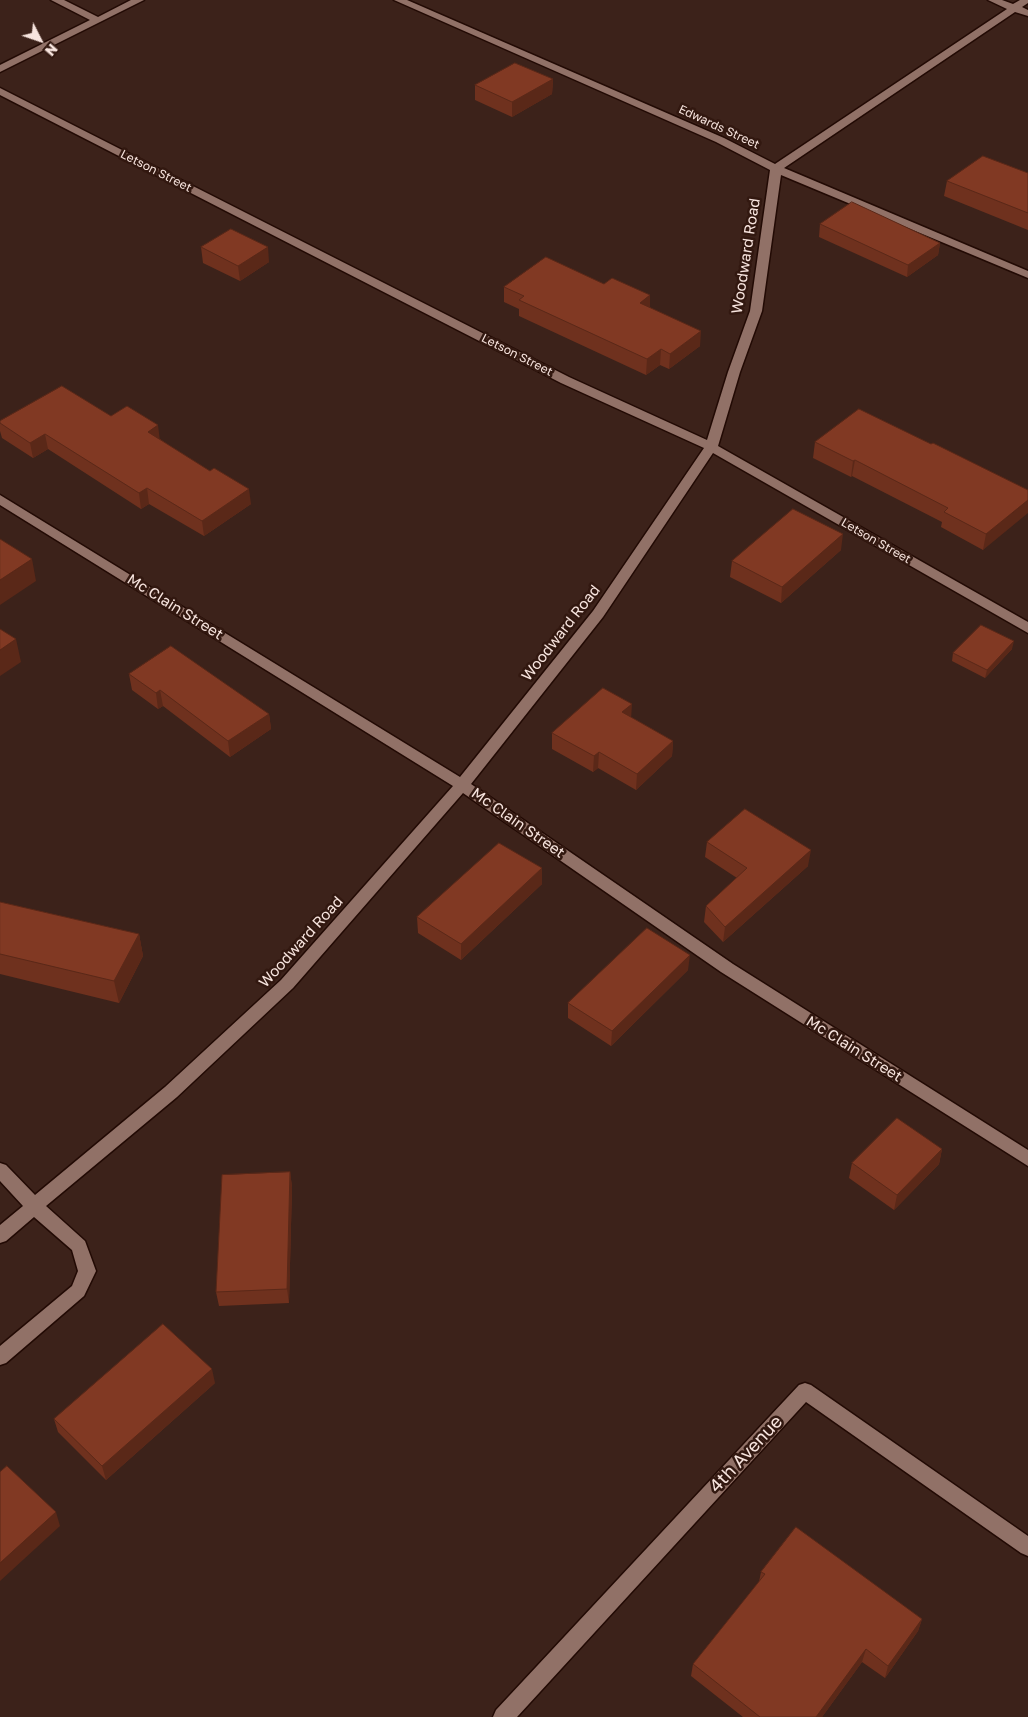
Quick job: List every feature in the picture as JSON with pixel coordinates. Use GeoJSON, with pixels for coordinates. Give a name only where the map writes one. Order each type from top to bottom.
{"type":"FeatureCollection","features":[{"type":"Feature","properties":{"kind":"street"},"geometry":{"type":"LineString","coordinates":[[56,0],[97,20]]}},
{"type":"Feature","properties":{"kind":"street"},"geometry":{"type":"LineString","coordinates":[[0,69],[139,0]]}},
{"type":"Feature","properties":{"kind":"street","name":"Edwards Street"},"geometry":{"type":"LineString","coordinates":[[399,0],[720,140],[776,169],[1028,275]]}},
{"type":"Feature","properties":{"kind":"street"},"geometry":{"type":"LineString","coordinates":[[993,0],[1028,13]]}},
{"type":"Feature","properties":{"kind":"street"},"geometry":{"type":"LineString","coordinates":[[776,169],[1026,0]]}},
{"type":"Feature","properties":{"kind":"street","name":"Letson Street"},"geometry":{"type":"LineString","coordinates":[[0,92],[565,380],[711,447],[1028,628]]}},
{"type":"Feature","properties":{"kind":"street","name":"Woodward Road"},"geometry":{"type":"LineString","coordinates":[[0,1236],[171,1092],[287,984],[462,785],[598,614],[711,447],[734,372],[756,311],[776,169]]}},
{"type":"Feature","properties":{"kind":"street","name":"Mc Clain Street"},"geometry":{"type":"LineString","coordinates":[[0,498],[462,785],[727,968],[1028,1159]]}},
{"type":"Feature","properties":{"kind":"street"},"geometry":{"type":"LineString","coordinates":[[0,1170],[34,1206],[79,1246],[87,1271],[78,1290],[0,1357]]}},
{"type":"Feature","properties":{"kind":"street","name":"4th Avenue"},"geometry":{"type":"LineString","coordinates":[[503,1717],[805,1391],[1028,1547]]}},
{"type":"Feature","properties":{"kind":"building"},"geometry":{"type":"Polygon","coordinates":[[[515,63],[553,79],[512,102],[475,85],[515,63]]]}},
{"type":"Feature","properties":{"kind":"building"},"geometry":{"type":"Polygon","coordinates":[[[983,156],[1028,173],[1028,213],[947,181],[983,156]]]}},
{"type":"Feature","properties":{"kind":"building"},"geometry":{"type":"Polygon","coordinates":[[[852,202],[940,243],[908,265],[820,224],[852,202]]]}},
{"type":"Feature","properties":{"kind":"building"},"geometry":{"type":"Polygon","coordinates":[[[231,229],[268,247],[238,266],[201,247],[231,229]]]}},
{"type":"Feature","properties":{"kind":"building"},"geometry":{"type":"Polygon","coordinates":[[[546,257],[604,284],[612,278],[650,295],[640,303],[701,331],[670,354],[661,349],[647,359],[519,300],[524,296],[504,287],[546,257]]]}},
{"type":"Feature","properties":{"kind":"building"},"geometry":{"type":"Polygon","coordinates":[[[62,386],[111,416],[127,406],[158,425],[148,432],[210,471],[214,468],[249,489],[202,521],[147,488],[139,493],[45,434],[30,443],[0,423],[0,421],[62,386]]]}},
{"type":"Feature","properties":{"kind":"building"},"geometry":{"type":"Polygon","coordinates":[[[859,409],[1028,490],[1028,500],[986,534],[944,512],[948,508],[855,460],[853,461],[815,442],[859,409]]]}},
{"type":"Feature","properties":{"kind":"building"},"geometry":{"type":"Polygon","coordinates":[[[793,509],[843,534],[782,587],[732,561],[793,509]]]}},
{"type":"Feature","properties":{"kind":"building"},"geometry":{"type":"Polygon","coordinates":[[[0,539],[32,559],[0,580],[0,539]]]}},
{"type":"Feature","properties":{"kind":"building"},"geometry":{"type":"Polygon","coordinates":[[[981,625],[1014,641],[987,670],[953,653],[981,625]]]}},
{"type":"Feature","properties":{"kind":"building"},"geometry":{"type":"Polygon","coordinates":[[[0,629],[16,639],[0,650],[0,629]]]}},
{"type":"Feature","properties":{"kind":"building"},"geometry":{"type":"Polygon","coordinates":[[[171,646],[269,714],[228,741],[160,690],[156,693],[129,674],[171,646]]]}},
{"type":"Feature","properties":{"kind":"building"},"geometry":{"type":"Polygon","coordinates":[[[603,688],[632,704],[622,712],[673,741],[637,774],[599,752],[594,756],[552,733],[603,688]]]}},
{"type":"Feature","properties":{"kind":"building"},"geometry":{"type":"Polygon","coordinates":[[[745,809],[811,850],[725,927],[706,906],[747,868],[707,842],[745,809]]]}},
{"type":"Feature","properties":{"kind":"building"},"geometry":{"type":"Polygon","coordinates":[[[499,843],[542,868],[461,944],[417,917],[499,843]]]}},
{"type":"Feature","properties":{"kind":"building"},"geometry":{"type":"Polygon","coordinates":[[[0,902],[139,934],[114,981],[0,954],[0,902]]]}},
{"type":"Feature","properties":{"kind":"building"},"geometry":{"type":"Polygon","coordinates":[[[647,928],[690,955],[612,1031],[568,1003],[647,928]]]}},
{"type":"Feature","properties":{"kind":"building"},"geometry":{"type":"Polygon","coordinates":[[[897,1118],[942,1149],[897,1195],[852,1163],[897,1118]]]}},
{"type":"Feature","properties":{"kind":"building"},"geometry":{"type":"Polygon","coordinates":[[[290,1172],[287,1289],[216,1292],[222,1175],[290,1172]]]}},
{"type":"Feature","properties":{"kind":"building"},"geometry":{"type":"Polygon","coordinates":[[[163,1324],[212,1369],[102,1466],[54,1419],[163,1324]]]}},
{"type":"Feature","properties":{"kind":"building"},"geometry":{"type":"Polygon","coordinates":[[[7,1466],[56,1512],[0,1563],[0,1472],[7,1466]]]}},
{"type":"Feature","properties":{"kind":"building"},"geometry":{"type":"Polygon","coordinates":[[[796,1527],[922,1619],[888,1666],[866,1649],[816,1717],[760,1717],[693,1664],[765,1574],[761,1572],[796,1527]]]}}]}
